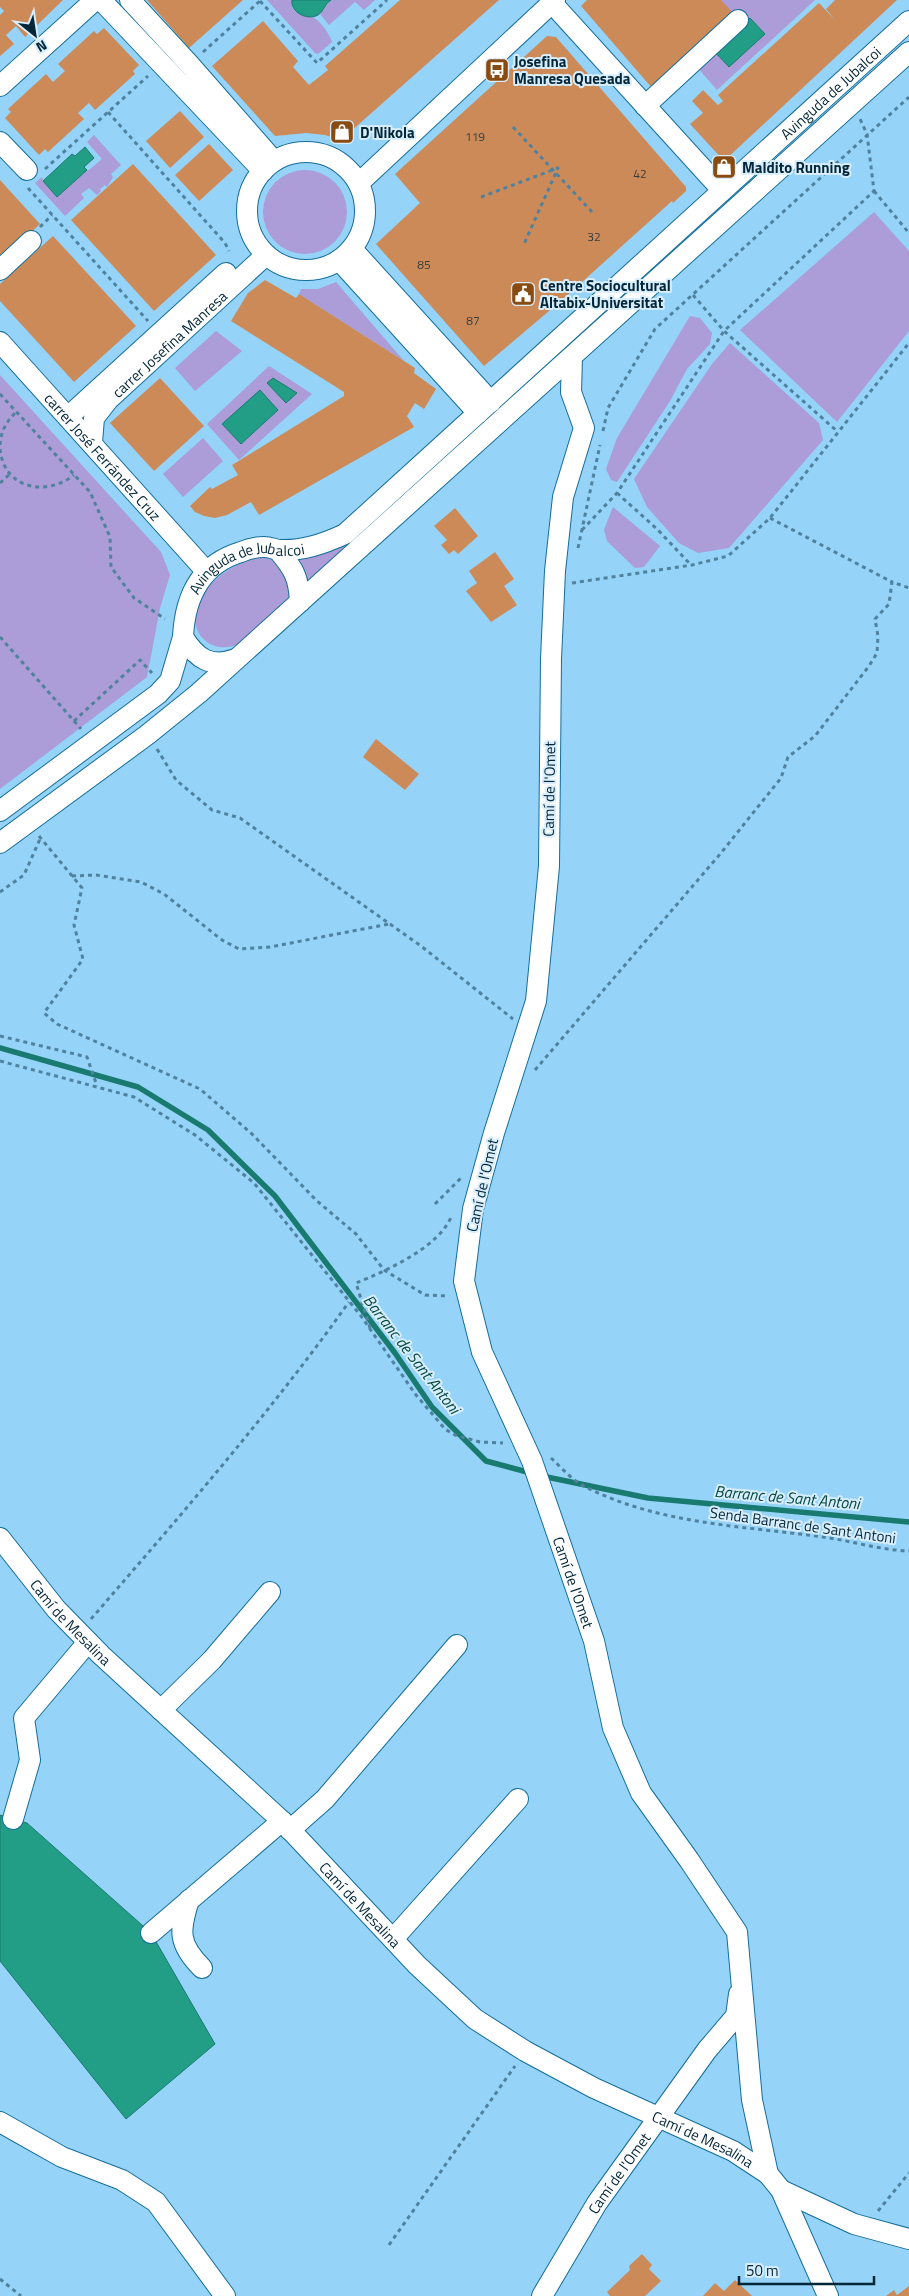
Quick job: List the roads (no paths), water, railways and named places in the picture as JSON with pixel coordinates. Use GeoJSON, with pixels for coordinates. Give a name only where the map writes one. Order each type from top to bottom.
{"type":"FeatureCollection","features":[{"type":"Feature","properties":{"kind":"street"},"geometry":{"type":"LineString","coordinates":[[0,86],[95,0]]}},
{"type":"Feature","properties":{"kind":"street"},"geometry":{"type":"LineString","coordinates":[[101,0],[269,166]]}},
{"type":"Feature","properties":{"kind":"street"},"geometry":{"type":"LineString","coordinates":[[130,0],[190,65],[269,166]]}},
{"type":"Feature","properties":{"kind":"street"},"geometry":{"type":"LineString","coordinates":[[355,178],[548,1],[722,190]]}},
{"type":"Feature","properties":{"kind":"street"},"geometry":{"type":"LineString","coordinates":[[646,106],[738,20]]}},
{"type":"Feature","properties":{"kind":"street","name":"Avinguda de Jubalcoi"},"geometry":{"type":"LineString","coordinates":[[0,811],[158,694],[170,681],[183,636],[186,616],[195,590],[206,571],[228,556],[251,548],[302,550],[327,543],[345,534],[909,21]]}},
{"type":"Feature","properties":{"kind":"street","name":"Avinguda de Jubalcoi"},"geometry":{"type":"LineString","coordinates":[[0,843],[199,693],[909,52]]}},
{"type":"Feature","properties":{"kind":"street"},"geometry":{"type":"LineString","coordinates":[[0,142],[33,175]]}},
{"type":"Feature","properties":{"kind":"street"},"geometry":{"type":"LineString","coordinates":[[305,152],[322,154],[338,161],[355,178],[365,206],[364,222],[360,235],[346,255],[316,270],[302,270],[288,268],[262,250],[248,219],[247,206],[255,182],[269,166],[291,154],[305,152]]}},
{"type":"Feature","properties":{"kind":"street"},"geometry":{"type":"LineString","coordinates":[[0,270],[31,241]]}},
{"type":"Feature","properties":{"kind":"street","name":"carrer Josefina Manresa"},"geometry":{"type":"LineString","coordinates":[[68,417],[98,388],[262,250]]}},
{"type":"Feature","properties":{"kind":"street","name":"carrer Josefina Manresa"},"geometry":{"type":"LineString","coordinates":[[92,442],[94,418],[108,400],[262,250]]}},
{"type":"Feature","properties":{"kind":"street"},"geometry":{"type":"LineString","coordinates":[[346,255],[484,407]]}},
{"type":"Feature","properties":{"kind":"street","name":"carrer José Ferrández Cruz"},"geometry":{"type":"LineString","coordinates":[[0,342],[92,442],[206,571]]}},
{"type":"Feature","properties":{"kind":"street","name":"Camí de l'Omet"},"geometry":{"type":"LineString","coordinates":[[572,357],[572,392],[584,428],[564,497],[554,586],[551,659],[549,866],[536,1002],[473,1209],[464,1281],[482,1352],[528,1452],[594,1641],[613,1728],[641,1793],[737,1932],[752,2100],[768,2174]]}},
{"type":"Feature","properties":{"kind":"street"},"geometry":{"type":"LineString","coordinates":[[50,397],[67,398],[98,388]]}},
{"type":"Feature","properties":{"kind":"street"},"geometry":{"type":"LineString","coordinates":[[529,395],[546,391],[563,394],[575,403]]}},
{"type":"Feature","properties":{"kind":"street"},"geometry":{"type":"LineString","coordinates":[[278,550],[292,566],[299,584],[300,602]]}},
{"type":"Feature","properties":{"kind":"street"},"geometry":{"type":"LineString","coordinates":[[183,636],[195,653],[212,663],[224,663],[236,659]]}},
{"type":"Feature","properties":{"kind":"street","name":"Camí de Mesalina"},"geometry":{"type":"LineString","coordinates":[[0,1538],[56,1610],[160,1710],[286,1826],[393,1939],[475,2019],[525,2051],[594,2088],[733,2151],[768,2174],[781,2190]]}},
{"type":"Feature","properties":{"kind":"street"},"geometry":{"type":"LineString","coordinates":[[160,1710],[212,1660],[270,1592]]}},
{"type":"Feature","properties":{"kind":"street"},"geometry":{"type":"LineString","coordinates":[[12,1819],[30,1760],[24,1718],[84,1637]]}},
{"type":"Feature","properties":{"kind":"street"},"geometry":{"type":"LineString","coordinates":[[151,1933],[189,1900],[286,1826],[325,1799],[457,1645]]}},
{"type":"Feature","properties":{"kind":"street"},"geometry":{"type":"LineString","coordinates":[[393,1939],[518,1799]]}},
{"type":"Feature","properties":{"kind":"street"},"geometry":{"type":"LineString","coordinates":[[189,1900],[182,1922],[182,1940],[190,1956],[202,1968]]}},
{"type":"Feature","properties":{"kind":"street","name":"Camí de l'Omet"},"geometry":{"type":"LineString","coordinates":[[542,2296],[598,2202],[707,2050],[736,2016],[742,1978]]}},
{"type":"Feature","properties":{"kind":"street"},"geometry":{"type":"LineString","coordinates":[[0,2122],[62,2157],[122,2180],[156,2202],[225,2296]]}},
{"type":"Feature","properties":{"kind":"street"},"geometry":{"type":"LineString","coordinates":[[781,2190],[854,2224],[909,2239]]}},
{"type":"Feature","properties":{"kind":"street"},"geometry":{"type":"LineString","coordinates":[[781,2190],[828,2296]]}},
{"type":"Feature","properties":{"kind":"waterway","name":"Barranc de Sant Antoni"},"geometry":{"type":"LineString","coordinates":[[0,1048],[138,1087],[208,1130],[275,1196],[395,1353],[432,1407],[486,1461],[531,1473]]}},
{"type":"Feature","properties":{"kind":"waterway","name":"Barranc de Sant Antoni"},"geometry":{"type":"LineString","coordinates":[[542,1476],[648,1498],[909,1522]]}},
{"type":"Feature","properties":{"kind":"place","name":"Josefina Manresa Quesada"},"geometry":{"type":"Point","coordinates":[497,70]}},
{"type":"Feature","properties":{"kind":"place","name":"D'Nikola"},"geometry":{"type":"Point","coordinates":[342,132]}},
{"type":"Feature","properties":{"kind":"place","name":"Maldito Running"},"geometry":{"type":"Point","coordinates":[724,167]}},
{"type":"Feature","properties":{"kind":"place","name":"Centre Sociocultural Altabix-Universitat"},"geometry":{"type":"Point","coordinates":[523,294]}}]}
